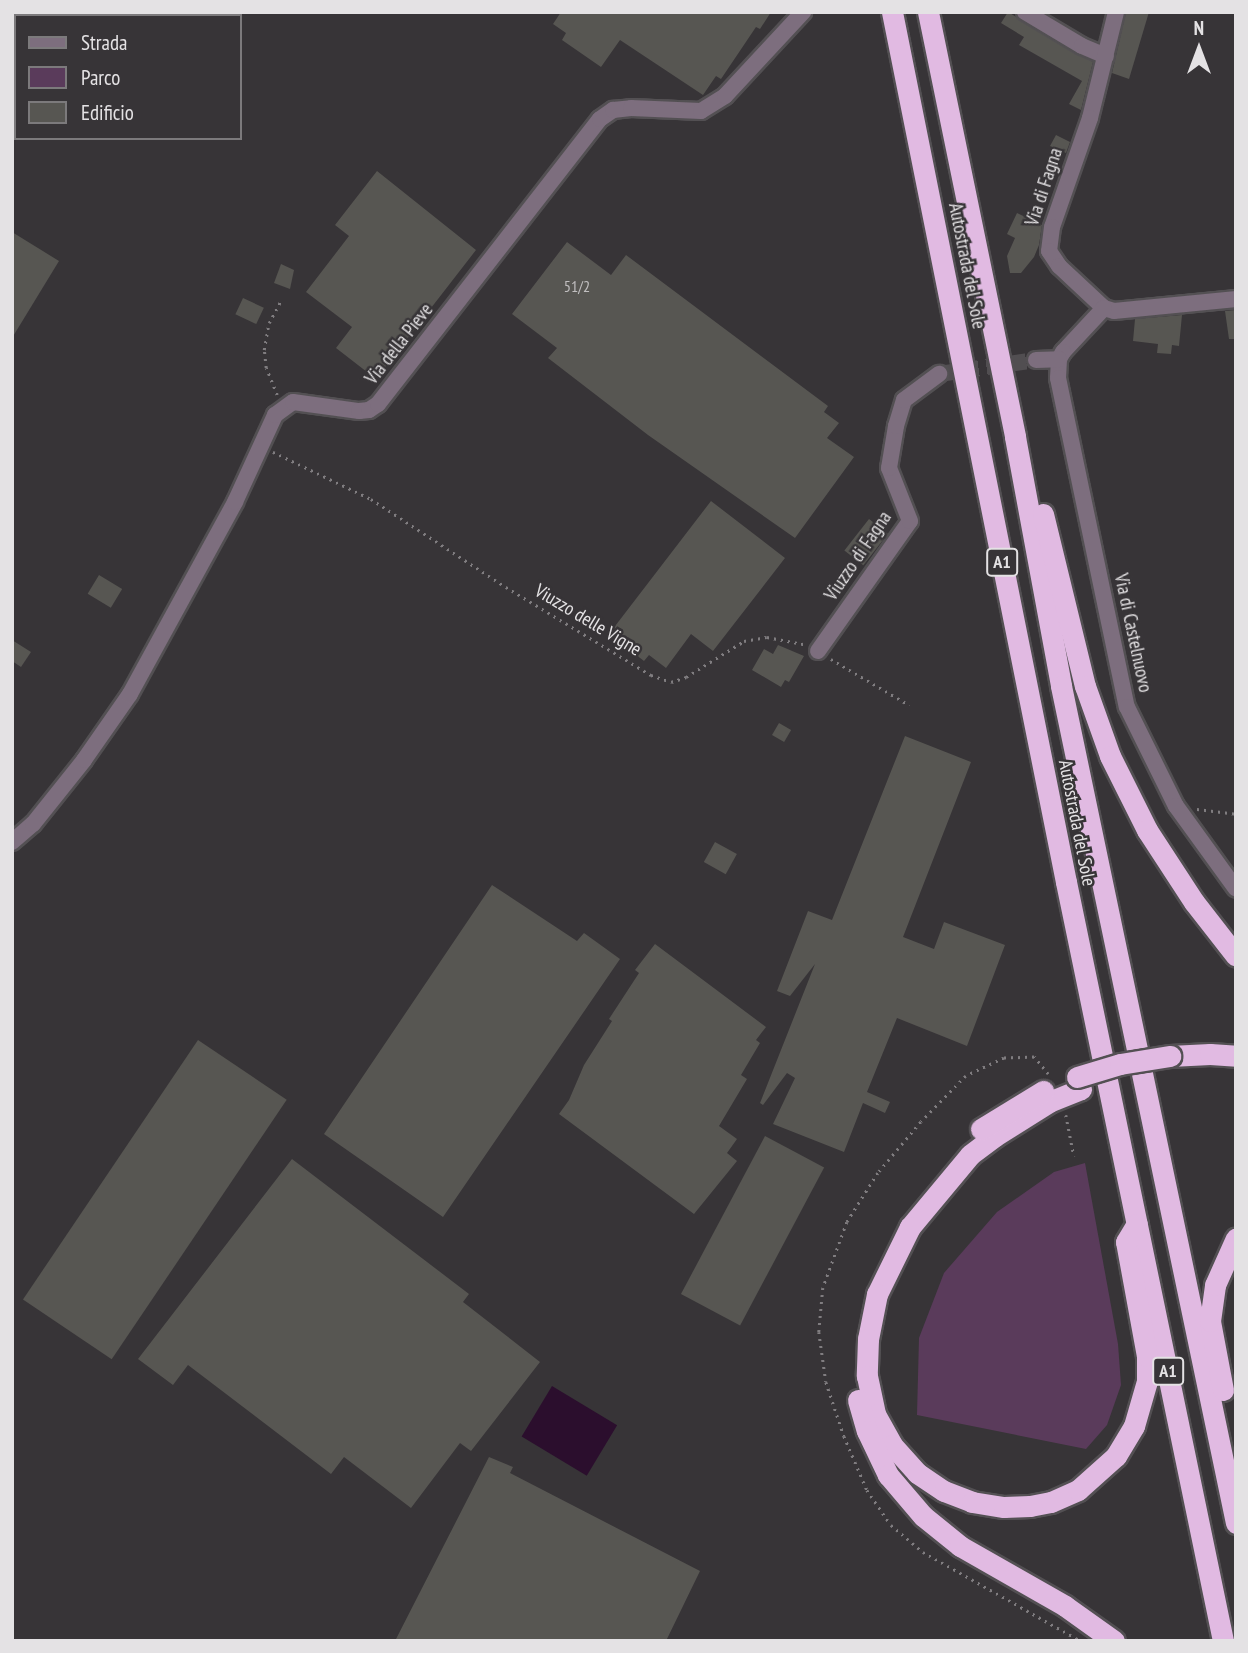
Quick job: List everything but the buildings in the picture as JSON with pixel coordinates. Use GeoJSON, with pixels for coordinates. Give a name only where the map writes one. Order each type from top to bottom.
{"type":"FeatureCollection","features":[{"type":"Feature","properties":{"kind":"highway","name":"Autostrada del Sole"},"geometry":{"type":"LineString","coordinates":[[892,12],[1223,1641]]}},
{"type":"Feature","properties":{"kind":"highway","name":"Autostrada del Sole"},"geometry":{"type":"LineString","coordinates":[[928,12],[1061,686],[1236,1523]]}},
{"type":"Feature","properties":{"kind":"highway"},"geometry":{"type":"LineString","coordinates":[[1014,437],[1035,481],[1070,632],[1085,686],[1110,756],[1147,830],[1194,902],[1236,956]]}},
{"type":"Feature","properties":{"kind":"highway"},"geometry":{"type":"LineString","coordinates":[[1114,1641],[1065,1606],[960,1546],[923,1517],[888,1475],[867,1431],[857,1398],[856,1360],[860,1307],[882,1248],[902,1215],[946,1162],[992,1121],[1051,1087],[1125,1076],[1210,1054],[1236,1056]]}},
{"type":"Feature","properties":{"kind":"highway"},"geometry":{"type":"LineString","coordinates":[[1170,1063],[1236,1068]]}},
{"type":"Feature","properties":{"kind":"highway"},"geometry":{"type":"LineString","coordinates":[[1079,1083],[995,1136],[970,1156],[910,1227],[877,1294],[868,1339],[867,1376],[875,1414],[892,1445],[917,1473],[944,1491],[972,1502],[1004,1507],[1030,1506],[1051,1502],[1078,1490],[1116,1456],[1134,1426],[1147,1381],[1145,1337],[1126,1242],[1137,1224]]}},
{"type":"Feature","properties":{"kind":"highway"},"geometry":{"type":"LineString","coordinates":[[1214,1418],[1224,1398],[1210,1321],[1215,1285],[1236,1238]]}},
{"type":"Feature","properties":{"kind":"street","name":"Via della Pieve"},"geometry":{"type":"LineString","coordinates":[[286,405],[293,402],[359,411],[369,410],[378,404],[600,119],[613,110],[631,108],[701,111],[725,96],[803,12]]}},
{"type":"Feature","properties":{"kind":"street"},"geometry":{"type":"LineString","coordinates":[[1026,12],[1083,46],[1106,56]]}},
{"type":"Feature","properties":{"kind":"street","name":"Via di Fagna"},"geometry":{"type":"LineString","coordinates":[[1104,308],[1053,258],[1049,241],[1106,56],[1116,12]]}},
{"type":"Feature","properties":{"kind":"street"},"geometry":{"type":"LineString","coordinates":[[1036,360],[1059,359],[1069,343],[1104,308],[1124,312],[1236,299]]}},
{"type":"Feature","properties":{"kind":"street","name":"Via di Castelnuovo"},"geometry":{"type":"LineString","coordinates":[[1059,359],[1058,377],[1127,707],[1176,806],[1236,889]]}},
{"type":"Feature","properties":{"kind":"street","name":"Viuzzo di Fagna"},"geometry":{"type":"LineString","coordinates":[[818,651],[910,521],[889,468],[896,426],[904,400],[939,374]]}},
{"type":"Feature","properties":{"kind":"street"},"geometry":{"type":"LineString","coordinates":[[12,842],[33,824],[84,760],[130,694],[236,502],[275,415],[286,405]]}},
{"type":"Feature","properties":{"kind":"path"},"geometry":{"type":"LineString","coordinates":[[282,299],[269,323],[264,350],[265,368],[275,392],[286,405]]}},
{"type":"Feature","properties":{"kind":"path","name":"Viuzzo delle Vigne"},"geometry":{"type":"LineString","coordinates":[[261,446],[371,499],[506,587],[651,675],[671,682],[686,677],[744,642],[767,637],[803,643],[909,705]]}},
{"type":"Feature","properties":{"kind":"path"},"geometry":{"type":"LineString","coordinates":[[1176,806],[1236,814]]}},
{"type":"Feature","properties":{"kind":"path"},"geometry":{"type":"LineString","coordinates":[[1050,1076],[1034,1057],[1004,1058],[967,1076],[921,1122],[878,1173],[847,1222],[823,1288],[819,1332],[826,1382],[844,1436],[867,1490],[891,1525],[923,1552],[1081,1641]]}},
{"type":"Feature","properties":{"kind":"path"},"geometry":{"type":"LineString","coordinates":[[1066,1112],[1074,1156]]}},
{"type":"Feature","properties":{"kind":"green space"},"geometry":{"type":"Polygon","coordinates":[[[1085,1163],[1118,1344],[1121,1385],[1107,1425],[1086,1449],[917,1415],[919,1338],[944,1273],[997,1212],[1054,1172],[1085,1163]]]}},
{"type":"Feature","properties":{"kind":"shaded area"},"geometry":{"type":"Polygon","coordinates":[[[552,1386],[617,1425],[587,1476],[522,1437],[552,1386]]]}},
{"type":"Feature","properties":{"kind":"tunnel"},"geometry":{"type":"LineString","coordinates":[[939,374],[1036,360]]}}]}
